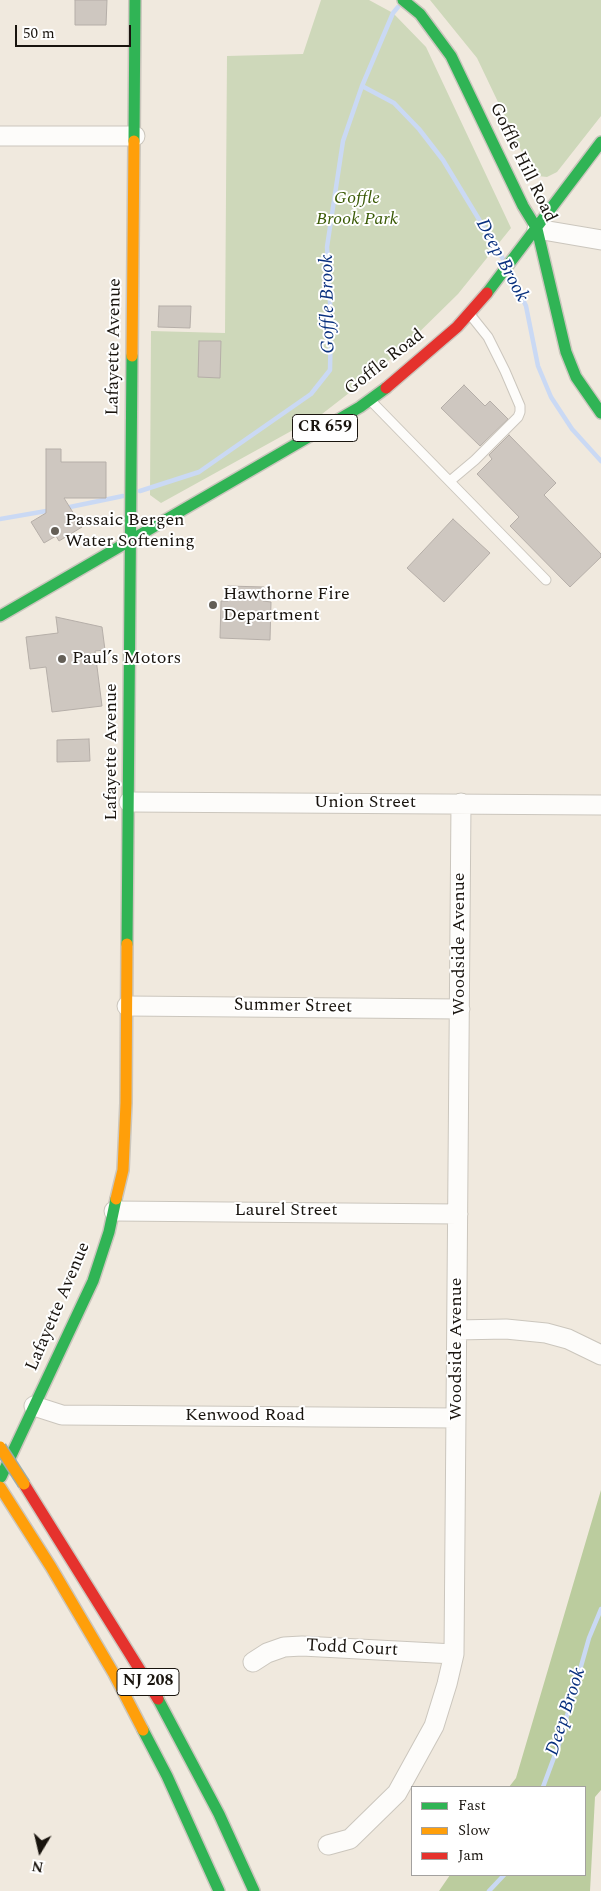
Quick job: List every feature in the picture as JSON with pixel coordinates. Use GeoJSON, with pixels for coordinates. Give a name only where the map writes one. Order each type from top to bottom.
{"type":"FeatureCollection","features":[{"type":"Feature","properties":{"kind":"main road","name":"Lafayette Avenue"},"geometry":{"type":"LineString","coordinates":[[0,1480],[93,1281],[114,1211],[123,1170],[126,1103],[130,802],[130,542],[135,0]]}},
{"type":"Feature","properties":{"kind":"main road","name":"Goffle Hill Road"},"geometry":{"type":"LineString","coordinates":[[403,0],[420,14],[451,56],[523,206],[537,229],[566,352],[576,377],[601,413]]}},
{"type":"Feature","properties":{"kind":"main road","name":"Goffle Road"},"geometry":{"type":"LineString","coordinates":[[0,616],[130,542],[370,400],[419,362],[469,313],[496,283],[601,142]]}},
{"type":"Feature","properties":{"kind":"main road","name":"NJ 208"},"geometry":{"type":"LineString","coordinates":[[0,1447],[165,1710],[219,1814],[254,1891]]}},
{"type":"Feature","properties":{"kind":"main road","name":"NJ 208"},"geometry":{"type":"LineString","coordinates":[[0,1487],[86,1623],[137,1716],[191,1825],[220,1891]]}},
{"type":"Feature","properties":{"kind":"street"},"geometry":{"type":"LineString","coordinates":[[0,136],[135,136]]}},
{"type":"Feature","properties":{"kind":"street"},"geometry":{"type":"LineString","coordinates":[[537,229],[601,240]]}},
{"type":"Feature","properties":{"kind":"street","name":"Union Street"},"geometry":{"type":"LineString","coordinates":[[130,802],[601,805]]}},
{"type":"Feature","properties":{"kind":"street","name":"Woodside Avenue"},"geometry":{"type":"LineString","coordinates":[[328,1845],[350,1839],[397,1793],[434,1726],[454,1654],[461,803]]}},
{"type":"Feature","properties":{"kind":"street","name":"Summer Street"},"geometry":{"type":"LineString","coordinates":[[127,1006],[460,1009]]}},
{"type":"Feature","properties":{"kind":"street","name":"Laurel Street"},"geometry":{"type":"LineString","coordinates":[[114,1211],[458,1214]]}},
{"type":"Feature","properties":{"kind":"street"},"geometry":{"type":"LineString","coordinates":[[457,1330],[506,1329],[546,1333],[568,1339],[601,1355]]}},
{"type":"Feature","properties":{"kind":"street","name":"Kenwood Road"},"geometry":{"type":"LineString","coordinates":[[34,1406],[62,1415],[456,1418]]}},
{"type":"Feature","properties":{"kind":"street","name":"Todd Court"},"geometry":{"type":"LineString","coordinates":[[253,1662],[267,1653],[284,1647],[302,1646],[454,1654]]}},
{"type":"Feature","properties":{"kind":"lane"},"geometry":{"type":"LineString","coordinates":[[450,481],[518,417],[520,406],[488,338],[469,313]]}},
{"type":"Feature","properties":{"kind":"lane"},"geometry":{"type":"LineString","coordinates":[[370,400],[546,580]]}},
{"type":"Feature","properties":{"kind":"green space","name":"Goffle Brook Park"},"geometry":{"type":"Polygon","coordinates":[[[321,0],[369,0],[393,13],[426,47],[511,228],[458,294],[401,350],[358,386],[322,414],[161,503],[150,495],[151,331],[225,333],[227,56],[303,54],[321,0]]]}},
{"type":"Feature","properties":{"kind":"green space"},"geometry":{"type":"Polygon","coordinates":[[[430,0],[601,0],[601,116],[557,172],[547,177],[538,176],[529,167],[477,58],[430,0]]]}},
{"type":"Feature","properties":{"kind":"green space"},"geometry":{"type":"Polygon","coordinates":[[[601,1490],[601,1790],[595,1797],[590,1891],[439,1891],[449,1876],[586,1876],[586,1786],[510,1786],[516,1778],[601,1490]]]}},
{"type":"Feature","properties":{"kind":"building"},"geometry":{"type":"Polygon","coordinates":[[[75,0],[107,0],[106,25],[75,25],[75,0]]]}},
{"type":"Feature","properties":{"kind":"building"},"geometry":{"type":"Polygon","coordinates":[[[159,306],[191,306],[190,328],[158,327],[159,306]]]}},
{"type":"Feature","properties":{"kind":"building"},"geometry":{"type":"Polygon","coordinates":[[[199,341],[221,341],[220,378],[198,377],[199,341]]]}},
{"type":"Feature","properties":{"kind":"building"},"geometry":{"type":"Polygon","coordinates":[[[464,385],[485,406],[490,401],[508,419],[480,446],[441,408],[464,385]]]}},
{"type":"Feature","properties":{"kind":"building"},"geometry":{"type":"Polygon","coordinates":[[[509,435],[556,483],[544,495],[601,554],[601,557],[570,587],[510,526],[519,517],[477,474],[492,459],[489,455],[509,435]]]}},
{"type":"Feature","properties":{"kind":"building"},"geometry":{"type":"Polygon","coordinates":[[[46,449],[61,449],[61,462],[106,462],[106,498],[64,498],[82,527],[59,541],[56,536],[44,543],[31,522],[46,513],[46,449]]]}},
{"type":"Feature","properties":{"kind":"building"},"geometry":{"type":"Polygon","coordinates":[[[453,519],[490,553],[444,602],[407,568],[453,519]]]}},
{"type":"Feature","properties":{"kind":"building"},"geometry":{"type":"Polygon","coordinates":[[[228,586],[264,587],[263,601],[271,602],[270,640],[220,638],[221,601],[228,601],[228,586]]]}},
{"type":"Feature","properties":{"kind":"building","name":"Paul’s Motors"},"geometry":{"type":"Polygon","coordinates":[[[56,617],[102,627],[105,650],[95,651],[102,706],[52,712],[46,667],[30,669],[26,637],[58,633],[56,617]]]}},
{"type":"Feature","properties":{"kind":"building"},"geometry":{"type":"Polygon","coordinates":[[[89,739],[90,761],[57,762],[57,740],[89,739]]]}},
{"type":"Feature","properties":{"kind":"waterway","name":"Goffle Brook"},"geometry":{"type":"LineString","coordinates":[[140,491],[199,472],[311,394],[330,370],[331,320],[327,247],[343,141],[362,86],[393,13],[398,7]]}},
{"type":"Feature","properties":{"kind":"waterway","name":"Deep Brook"},"geometry":{"type":"LineString","coordinates":[[362,86],[394,103],[419,129],[443,160],[503,259]]}},
{"type":"Feature","properties":{"kind":"waterway","name":"Deep Brook"},"geometry":{"type":"LineString","coordinates":[[512,277],[526,306],[538,366],[551,397],[572,429],[601,461]]}},
{"type":"Feature","properties":{"kind":"waterway","name":"Goffle Brook"},"geometry":{"type":"LineString","coordinates":[[65,508],[123,496]]}},
{"type":"Feature","properties":{"kind":"waterway","name":"Goffle Brook"},"geometry":{"type":"LineString","coordinates":[[0,519],[52,510]]}},
{"type":"Feature","properties":{"kind":"waterway","name":"Deep Brook"},"geometry":{"type":"LineString","coordinates":[[543,1786],[559,1744],[589,1638],[601,1609]]}},
{"type":"Feature","properties":{"kind":"waterway","name":"Deep Brook"},"geometry":{"type":"LineString","coordinates":[[489,1891],[503,1876]]}},
{"type":"Feature","properties":{"kind":"traffic: fast"},"geometry":{"type":"LineString","coordinates":[[134,141],[135,0]]}},
{"type":"Feature","properties":{"kind":"traffic: fast"},"geometry":{"type":"LineString","coordinates":[[403,0],[420,14],[451,56],[523,206],[537,229]]}},
{"type":"Feature","properties":{"kind":"traffic: fast"},"geometry":{"type":"LineString","coordinates":[[487,293],[601,142]]}},
{"type":"Feature","properties":{"kind":"traffic: fast"},"geometry":{"type":"LineString","coordinates":[[537,229],[566,352],[576,377],[601,413]]}},
{"type":"Feature","properties":{"kind":"traffic: fast"},"geometry":{"type":"LineString","coordinates":[[127,944],[132,356]]}},
{"type":"Feature","properties":{"kind":"traffic: fast"},"geometry":{"type":"LineString","coordinates":[[0,616],[360,407],[386,388]]}},
{"type":"Feature","properties":{"kind":"traffic: fast"},"geometry":{"type":"LineString","coordinates":[[1,1477],[93,1281],[109,1232],[116,1199]]}},
{"type":"Feature","properties":{"kind":"traffic: fast"},"geometry":{"type":"LineString","coordinates":[[158,1699],[219,1814],[254,1891]]}},
{"type":"Feature","properties":{"kind":"traffic: fast"},"geometry":{"type":"LineString","coordinates":[[143,1730],[167,1776],[219,1891]]}},
{"type":"Feature","properties":{"kind":"traffic: slow"},"geometry":{"type":"LineString","coordinates":[[132,356],[134,141]]}},
{"type":"Feature","properties":{"kind":"traffic: slow"},"geometry":{"type":"LineString","coordinates":[[116,1199],[123,1170],[126,1103],[127,944]]}},
{"type":"Feature","properties":{"kind":"traffic: slow"},"geometry":{"type":"LineString","coordinates":[[0,1447],[24,1484]]}},
{"type":"Feature","properties":{"kind":"traffic: slow"},"geometry":{"type":"LineString","coordinates":[[0,1487],[51,1567],[114,1674],[143,1730]]}},
{"type":"Feature","properties":{"kind":"traffic: jam"},"geometry":{"type":"LineString","coordinates":[[386,388],[457,327],[487,293]]}},
{"type":"Feature","properties":{"kind":"traffic: jam"},"geometry":{"type":"LineString","coordinates":[[24,1484],[158,1699]]}},
{"type":"Feature","properties":{"kind":"place","name":"Passaic Bergen Water Softening"},"geometry":{"type":"Point","coordinates":[55,531]}},
{"type":"Feature","properties":{"kind":"place","name":"Hawthorne Fire Department"},"geometry":{"type":"Point","coordinates":[213,605]}},
{"type":"Feature","properties":{"kind":"place","name":"Paul’s Motors"},"geometry":{"type":"Point","coordinates":[62,659]}}]}
